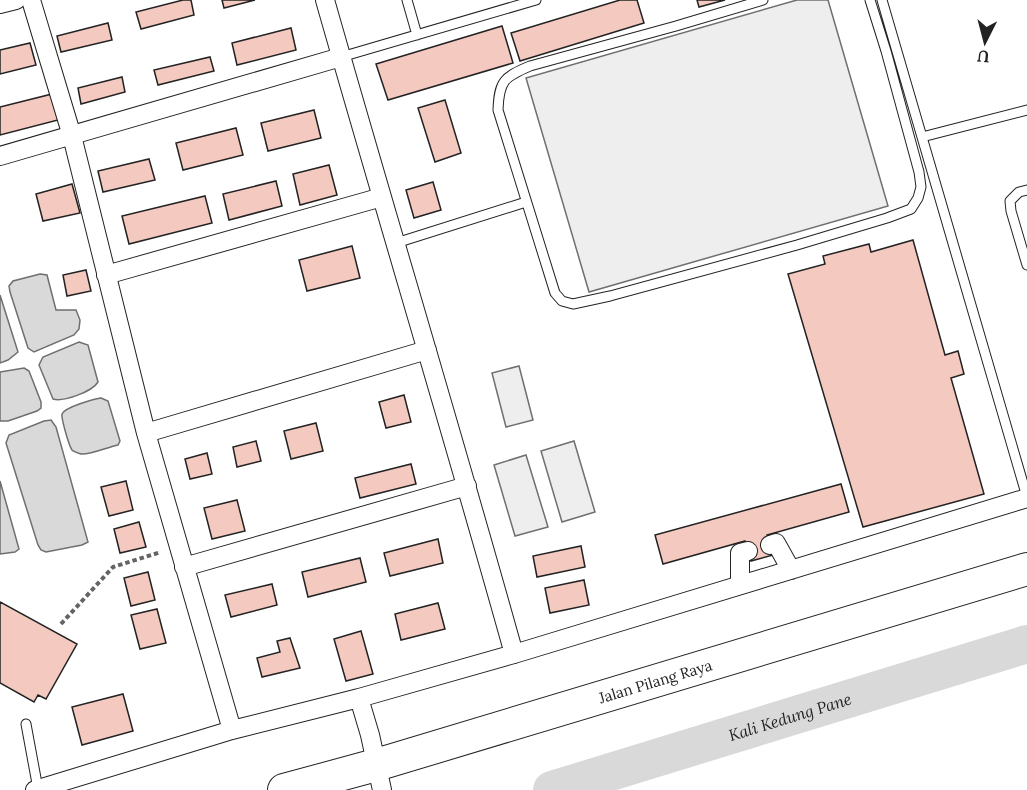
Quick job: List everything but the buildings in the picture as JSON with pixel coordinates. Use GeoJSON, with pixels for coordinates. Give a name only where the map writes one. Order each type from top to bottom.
{"type":"FeatureCollection","features":[{"type":"Feature","properties":{"kind":"highway","name":"Jalan Pilang Raya"},"geometry":{"type":"LineString","coordinates":[[284,790],[379,778],[1027,569]]}},
{"type":"Feature","properties":{"kind":"street"},"geometry":{"type":"LineString","coordinates":[[0,4],[15,0]]}},
{"type":"Feature","properties":{"kind":"street"},"geometry":{"type":"LineString","coordinates":[[31,0],[72,136],[146,433],[232,730]]}},
{"type":"Feature","properties":{"kind":"street"},"geometry":{"type":"LineString","coordinates":[[325,0],[514,654]]}},
{"type":"Feature","properties":{"kind":"street"},"geometry":{"type":"LineString","coordinates":[[0,156],[341,57]]}},
{"type":"Feature","properties":{"kind":"street"},"geometry":{"type":"LineString","coordinates":[[106,275],[382,197]]}},
{"type":"Feature","properties":{"kind":"street"},"geometry":{"type":"LineString","coordinates":[[146,433],[427,350]]}},
{"type":"Feature","properties":{"kind":"street"},"geometry":{"type":"LineString","coordinates":[[184,567],[467,486]]}},
{"type":"Feature","properties":{"kind":"street"},"geometry":{"type":"LineString","coordinates":[[37,790],[232,730],[361,705],[514,654],[1027,497]]}},
{"type":"Feature","properties":{"kind":"street"},"geometry":{"type":"LineString","coordinates":[[770,545],[776,543],[791,570]]}},
{"type":"Feature","properties":{"kind":"street"},"geometry":{"type":"LineString","coordinates":[[740,585],[740,553],[748,551]]}},
{"type":"Feature","properties":{"kind":"street"},"geometry":{"type":"LineString","coordinates":[[361,705],[379,778]]}},
{"type":"Feature","properties":{"kind":"lane"},"geometry":{"type":"LineString","coordinates":[[407,0],[417,35]]}},
{"type":"Feature","properties":{"kind":"lane"},"geometry":{"type":"LineString","coordinates":[[341,57],[536,0]]}},
{"type":"Feature","properties":{"kind":"lane"},"geometry":{"type":"LineString","coordinates":[[763,0],[530,66],[510,75],[498,93],[498,110],[555,293],[562,301],[573,304],[610,296],[797,245],[911,209],[918,198],[921,187],[919,172],[870,0]]}},
{"type":"Feature","properties":{"kind":"lane"},"geometry":{"type":"LineString","coordinates":[[882,0],[1027,497]]}},
{"type":"Feature","properties":{"kind":"lane"},"geometry":{"type":"LineString","coordinates":[[922,137],[1027,110]]}},
{"type":"Feature","properties":{"kind":"lane"},"geometry":{"type":"LineString","coordinates":[[1027,190],[1019,192],[1010,201],[1027,265]]}},
{"type":"Feature","properties":{"kind":"lane"},"geometry":{"type":"LineString","coordinates":[[396,243],[526,202]]}},
{"type":"Feature","properties":{"kind":"lane"},"geometry":{"type":"LineString","coordinates":[[26,724],[37,790]]}},
{"type":"Feature","properties":{"kind":"path"},"geometry":{"type":"LineString","coordinates":[[61,624],[113,567],[179,546]]}},
{"type":"Feature","properties":{"kind":"shaded area"},"geometry":{"type":"Polygon","coordinates":[[[797,0],[828,0],[888,206],[589,292],[526,78],[797,0]]]}},
{"type":"Feature","properties":{"kind":"shaded area"},"geometry":{"type":"Polygon","coordinates":[[[40,274],[47,275],[56,310],[76,310],[80,320],[79,329],[74,335],[34,352],[28,348],[9,286],[13,281],[40,274]]]}},
{"type":"Feature","properties":{"kind":"shaded area"},"geometry":{"type":"Polygon","coordinates":[[[0,295],[18,352],[0,363],[0,295]]]}},
{"type":"Feature","properties":{"kind":"shaded area"},"geometry":{"type":"Polygon","coordinates":[[[79,342],[88,345],[98,382],[95,386],[77,395],[58,400],[53,399],[39,365],[43,357],[79,342]]]}},
{"type":"Feature","properties":{"kind":"shaded area"},"geometry":{"type":"Polygon","coordinates":[[[519,366],[533,420],[506,427],[492,373],[519,366]]]}},
{"type":"Feature","properties":{"kind":"shaded area"},"geometry":{"type":"Polygon","coordinates":[[[24,368],[29,371],[41,402],[41,408],[8,421],[0,421],[0,372],[24,368]]]}},
{"type":"Feature","properties":{"kind":"shaded area"},"geometry":{"type":"Polygon","coordinates":[[[101,398],[108,401],[120,441],[118,445],[89,453],[75,452],[69,443],[62,414],[74,406],[101,398]]]}},
{"type":"Feature","properties":{"kind":"shaded area"},"geometry":{"type":"Polygon","coordinates":[[[51,420],[56,427],[88,542],[46,552],[38,545],[6,443],[9,435],[51,420]]]}},
{"type":"Feature","properties":{"kind":"shaded area"},"geometry":{"type":"Polygon","coordinates":[[[574,441],[595,512],[562,522],[541,451],[574,441]]]}},
{"type":"Feature","properties":{"kind":"shaded area"},"geometry":{"type":"Polygon","coordinates":[[[526,455],[548,527],[515,536],[494,465],[526,455]]]}},
{"type":"Feature","properties":{"kind":"shaded area"},"geometry":{"type":"Polygon","coordinates":[[[0,481],[19,549],[15,552],[0,554],[0,481]]]}},
{"type":"Feature","properties":{"kind":"waterway","name":"Kali Kedung Pane"},"geometry":{"type":"LineString","coordinates":[[552,790],[1027,644]]}}]}
